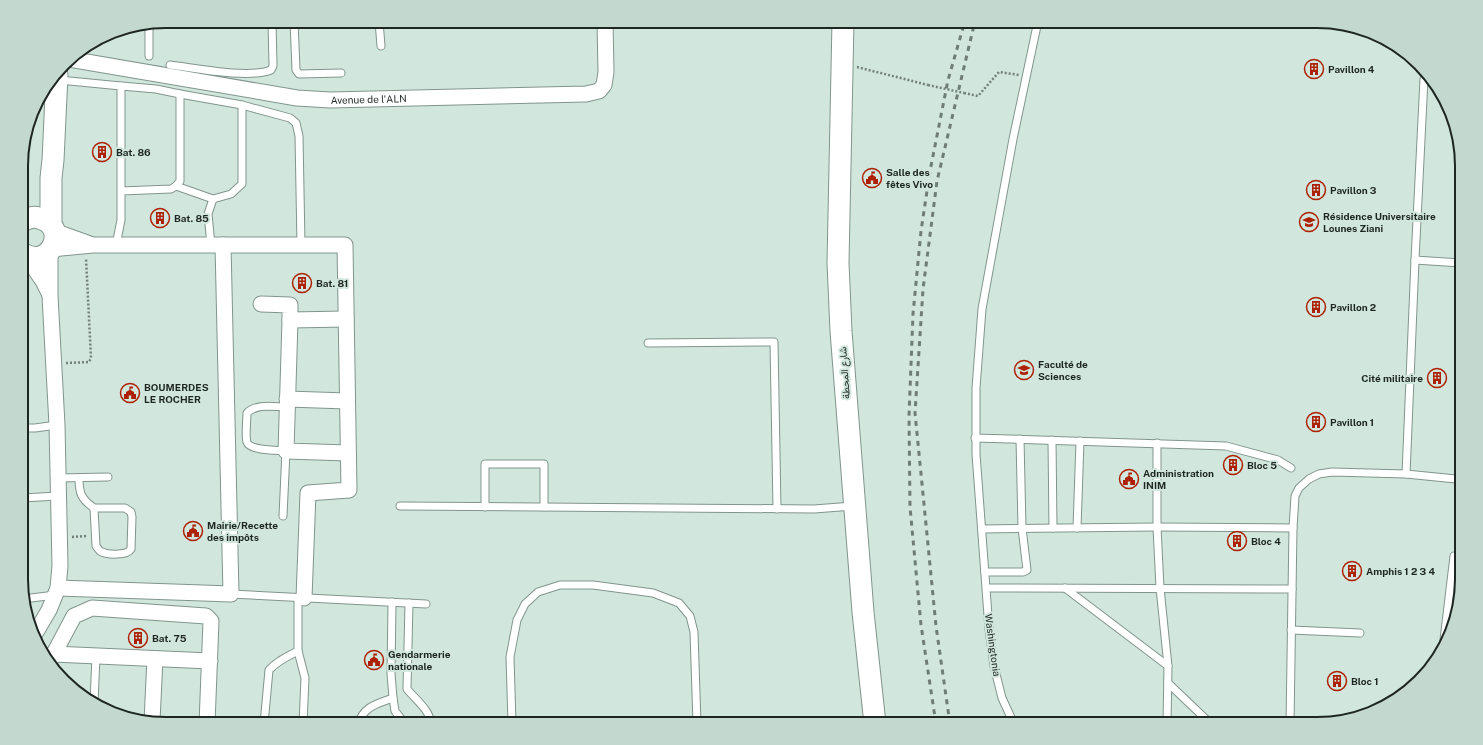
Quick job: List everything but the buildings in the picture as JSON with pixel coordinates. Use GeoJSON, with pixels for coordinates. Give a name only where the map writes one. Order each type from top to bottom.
{"type":"FeatureCollection","features":[{"type":"Feature","properties":{"kind":"main road","name":"شارع المحطة"},"geometry":{"type":"LineString","coordinates":[[844,28],[851,65],[838,263],[843,361],[863,612],[874,717]]}},
{"type":"Feature","properties":{"kind":"main road"},"geometry":{"type":"LineString","coordinates":[[28,257],[38,258],[44,255],[52,239],[51,178],[57,81]]}},
{"type":"Feature","properties":{"kind":"main road"},"geometry":{"type":"LineString","coordinates":[[28,214],[51,178]]}},
{"type":"Feature","properties":{"kind":"main road"},"geometry":{"type":"LineString","coordinates":[[28,219],[36,217],[44,219],[52,239]]}},
{"type":"Feature","properties":{"kind":"street","name":"Avenue de l'ALN"},"geometry":{"type":"LineString","coordinates":[[77,60],[297,98],[330,100],[586,94],[599,91],[604,85],[606,72],[605,28]]}},
{"type":"Feature","properties":{"kind":"street"},"geometry":{"type":"LineString","coordinates":[[37,630],[56,592],[60,566],[57,425],[50,296],[52,239],[89,245],[345,245],[349,490],[308,493],[301,598]]}},
{"type":"Feature","properties":{"kind":"street"},"geometry":{"type":"LineString","coordinates":[[56,592],[232,594],[217,245]]}},
{"type":"Feature","properties":{"kind":"street"},"geometry":{"type":"LineString","coordinates":[[28,261],[43,280],[50,296]]}},
{"type":"Feature","properties":{"kind":"street"},"geometry":{"type":"LineString","coordinates":[[262,304],[290,305],[286,451],[348,453]]}},
{"type":"Feature","properties":{"kind":"street"},"geometry":{"type":"LineString","coordinates":[[290,320],[346,319]]}},
{"type":"Feature","properties":{"kind":"street"},"geometry":{"type":"LineString","coordinates":[[287,403],[348,401]]}},
{"type":"Feature","properties":{"kind":"street"},"geometry":{"type":"LineString","coordinates":[[52,657],[74,616],[92,608],[206,616],[211,621],[207,717]]}},
{"type":"Feature","properties":{"kind":"street"},"geometry":{"type":"LineString","coordinates":[[53,659],[96,656],[210,661]]}},
{"type":"Feature","properties":{"kind":"street"},"geometry":{"type":"LineString","coordinates":[[152,716],[155,658]]}},
{"type":"Feature","properties":{"kind":"lane"},"geometry":{"type":"LineString","coordinates":[[170,65],[240,73],[264,73],[271,70],[273,66],[272,28]]}},
{"type":"Feature","properties":{"kind":"lane"},"geometry":{"type":"LineString","coordinates":[[294,28],[296,70],[300,74],[340,73]]}},
{"type":"Feature","properties":{"kind":"lane"},"geometry":{"type":"LineString","coordinates":[[379,28],[380,46]]}},
{"type":"Feature","properties":{"kind":"lane","name":"Washingtonia"},"geometry":{"type":"LineString","coordinates":[[1011,717],[1002,698],[994,666],[989,629],[975,438],[976,388],[982,309],[1025,76],[1036,28]]}},
{"type":"Feature","properties":{"kind":"lane"},"geometry":{"type":"LineString","coordinates":[[149,29],[149,56]]}},
{"type":"Feature","properties":{"kind":"lane"},"geometry":{"type":"LineString","coordinates":[[60,77],[121,86],[156,89],[242,105],[290,118],[296,124],[299,136],[301,245]]}},
{"type":"Feature","properties":{"kind":"lane"},"geometry":{"type":"LineString","coordinates":[[1406,474],[1424,79]]}},
{"type":"Feature","properties":{"kind":"lane"},"geometry":{"type":"LineString","coordinates":[[116,245],[121,220],[121,86]]}},
{"type":"Feature","properties":{"kind":"lane"},"geometry":{"type":"LineString","coordinates":[[121,191],[171,189],[180,181],[180,94]]}},
{"type":"Feature","properties":{"kind":"lane"},"geometry":{"type":"LineString","coordinates":[[176,186],[214,199],[231,194],[242,184],[242,105]]}},
{"type":"Feature","properties":{"kind":"lane"},"geometry":{"type":"LineString","coordinates":[[214,199],[208,214],[217,245]]}},
{"type":"Feature","properties":{"kind":"lane"},"geometry":{"type":"LineString","coordinates":[[1415,260],[1455,263]]}},
{"type":"Feature","properties":{"kind":"lane"},"geometry":{"type":"LineString","coordinates":[[648,343],[774,342],[777,509]]}},
{"type":"Feature","properties":{"kind":"lane"},"geometry":{"type":"LineString","coordinates":[[283,516],[286,451],[256,449],[249,445],[246,441],[247,413],[251,409],[260,406],[287,403]]}},
{"type":"Feature","properties":{"kind":"lane"},"geometry":{"type":"LineString","coordinates":[[28,428],[57,425]]}},
{"type":"Feature","properties":{"kind":"lane"},"geometry":{"type":"LineString","coordinates":[[975,438],[1080,440],[1226,446],[1278,460],[1291,468]]}},
{"type":"Feature","properties":{"kind":"lane"},"geometry":{"type":"LineString","coordinates":[[985,572],[1023,572],[1027,570],[1022,528],[1020,439]]}},
{"type":"Feature","properties":{"kind":"lane"},"geometry":{"type":"LineString","coordinates":[[1052,440],[1053,528]]}},
{"type":"Feature","properties":{"kind":"lane"},"geometry":{"type":"LineString","coordinates":[[1077,528],[1080,440]]}},
{"type":"Feature","properties":{"kind":"lane"},"geometry":{"type":"LineString","coordinates":[[1157,443],[1157,527],[1160,588],[1168,666],[1167,717]]}},
{"type":"Feature","properties":{"kind":"lane"},"geometry":{"type":"LineString","coordinates":[[484,507],[485,464],[544,464],[544,507]]}},
{"type":"Feature","properties":{"kind":"lane"},"geometry":{"type":"LineString","coordinates":[[1290,717],[1294,496],[1299,488],[1309,479],[1319,474],[1332,472],[1406,474],[1455,479]]}},
{"type":"Feature","properties":{"kind":"lane"},"geometry":{"type":"LineString","coordinates":[[57,478],[108,477]]}},
{"type":"Feature","properties":{"kind":"lane"},"geometry":{"type":"LineString","coordinates":[[79,478],[79,490],[84,501],[94,508],[125,508],[131,512],[131,549],[129,552],[124,554],[99,550],[96,546],[94,508]]}},
{"type":"Feature","properties":{"kind":"lane"},"geometry":{"type":"LineString","coordinates":[[28,498],[58,496]]}},
{"type":"Feature","properties":{"kind":"lane"},"geometry":{"type":"LineString","coordinates":[[400,506],[814,509],[855,506]]}},
{"type":"Feature","properties":{"kind":"lane"},"geometry":{"type":"LineString","coordinates":[[982,530],[1022,528],[1157,527],[1293,528]]}},
{"type":"Feature","properties":{"kind":"lane"},"geometry":{"type":"LineString","coordinates":[[1445,630],[1454,556]]}},
{"type":"Feature","properties":{"kind":"lane"},"geometry":{"type":"LineString","coordinates":[[512,717],[510,657],[517,620],[525,604],[538,592],[560,586],[593,585],[653,593],[679,603],[690,616],[694,632],[697,717]]}},
{"type":"Feature","properties":{"kind":"lane"},"geometry":{"type":"LineString","coordinates":[[987,588],[1292,589]]}},
{"type":"Feature","properties":{"kind":"lane"},"geometry":{"type":"LineString","coordinates":[[1065,588],[1168,666]]}},
{"type":"Feature","properties":{"kind":"lane"},"geometry":{"type":"LineString","coordinates":[[29,598],[56,592]]}},
{"type":"Feature","properties":{"kind":"lane"},"geometry":{"type":"LineString","coordinates":[[232,594],[426,604]]}},
{"type":"Feature","properties":{"kind":"lane"},"geometry":{"type":"LineString","coordinates":[[301,598],[298,651],[305,678],[302,717]]}},
{"type":"Feature","properties":{"kind":"lane"},"geometry":{"type":"LineString","coordinates":[[392,602],[391,674],[395,711],[400,717]]}},
{"type":"Feature","properties":{"kind":"lane"},"geometry":{"type":"LineString","coordinates":[[409,603],[407,689],[415,700],[427,711],[430,717]]}},
{"type":"Feature","properties":{"kind":"lane"},"geometry":{"type":"LineString","coordinates":[[1291,630],[1360,633]]}},
{"type":"Feature","properties":{"kind":"lane"},"geometry":{"type":"LineString","coordinates":[[264,717],[269,670],[284,658],[298,651]]}},
{"type":"Feature","properties":{"kind":"lane"},"geometry":{"type":"LineString","coordinates":[[94,697],[96,656]]}},
{"type":"Feature","properties":{"kind":"lane"},"geometry":{"type":"LineString","coordinates":[[1168,683],[1204,717]]}},
{"type":"Feature","properties":{"kind":"lane"},"geometry":{"type":"LineString","coordinates":[[360,717],[366,710],[393,698]]}},
{"type":"Feature","properties":{"kind":"path"},"geometry":{"type":"LineString","coordinates":[[851,65],[978,96],[999,72],[1025,76]]}},
{"type":"Feature","properties":{"kind":"path"},"geometry":{"type":"LineString","coordinates":[[54,364],[89,362],[91,358],[89,245]]}},
{"type":"Feature","properties":{"kind":"path"},"geometry":{"type":"LineString","coordinates":[[59,537],[95,536]]}},
{"type":"Feature","properties":{"kind":"railway"},"geometry":{"type":"LineString","coordinates":[[935,717],[921,625],[910,507],[909,416],[913,314],[921,231],[930,171],[948,80],[963,28]]}},
{"type":"Feature","properties":{"kind":"railway"},"geometry":{"type":"LineString","coordinates":[[949,717],[936,626],[915,413],[923,289],[937,181],[973,28]]}},
{"type":"Feature","properties":{"kind":"place","name":"Pavillon 4"},"geometry":{"type":"Point","coordinates":[1314,69]}},
{"type":"Feature","properties":{"kind":"place","name":"Bat. 86"},"geometry":{"type":"Point","coordinates":[102,152]}},
{"type":"Feature","properties":{"kind":"place","name":"Salle des fêtes Vivo"},"geometry":{"type":"Point","coordinates":[872,178]}},
{"type":"Feature","properties":{"kind":"place","name":"Pavillon 3"},"geometry":{"type":"Point","coordinates":[1316,190]}},
{"type":"Feature","properties":{"kind":"place","name":"Bat. 85"},"geometry":{"type":"Point","coordinates":[160,218]}},
{"type":"Feature","properties":{"kind":"place","name":"Résidence Universitaire Lounes Ziani"},"geometry":{"type":"Point","coordinates":[1309,222]}},
{"type":"Feature","properties":{"kind":"place","name":"Bat. 81"},"geometry":{"type":"Point","coordinates":[302,283]}},
{"type":"Feature","properties":{"kind":"place","name":"Pavillon 2"},"geometry":{"type":"Point","coordinates":[1316,307]}},
{"type":"Feature","properties":{"kind":"place","name":"Faculté de Sciences"},"geometry":{"type":"Point","coordinates":[1024,370]}},
{"type":"Feature","properties":{"kind":"place","name":"Cité militaire"},"geometry":{"type":"Point","coordinates":[1437,378]}},
{"type":"Feature","properties":{"kind":"place","name":"BOUMERDES LE ROCHER"},"geometry":{"type":"Point","coordinates":[130,393]}},
{"type":"Feature","properties":{"kind":"place","name":"Pavillon 1"},"geometry":{"type":"Point","coordinates":[1316,422]}},
{"type":"Feature","properties":{"kind":"place","name":"Bloc 5"},"geometry":{"type":"Point","coordinates":[1233,465]}},
{"type":"Feature","properties":{"kind":"place","name":"Administration INIM"},"geometry":{"type":"Point","coordinates":[1129,479]}},
{"type":"Feature","properties":{"kind":"place","name":"Mairie/Recette des impôts"},"geometry":{"type":"Point","coordinates":[193,531]}},
{"type":"Feature","properties":{"kind":"place","name":"Bloc 4"},"geometry":{"type":"Point","coordinates":[1237,541]}},
{"type":"Feature","properties":{"kind":"place","name":"Amphis 1 2 3 4"},"geometry":{"type":"Point","coordinates":[1352,571]}},
{"type":"Feature","properties":{"kind":"place","name":"Bat. 75"},"geometry":{"type":"Point","coordinates":[138,638]}},
{"type":"Feature","properties":{"kind":"place","name":"Gendarmerie nationale"},"geometry":{"type":"Point","coordinates":[374,660]}},
{"type":"Feature","properties":{"kind":"place","name":"Bloc 1"},"geometry":{"type":"Point","coordinates":[1337,681]}}]}
